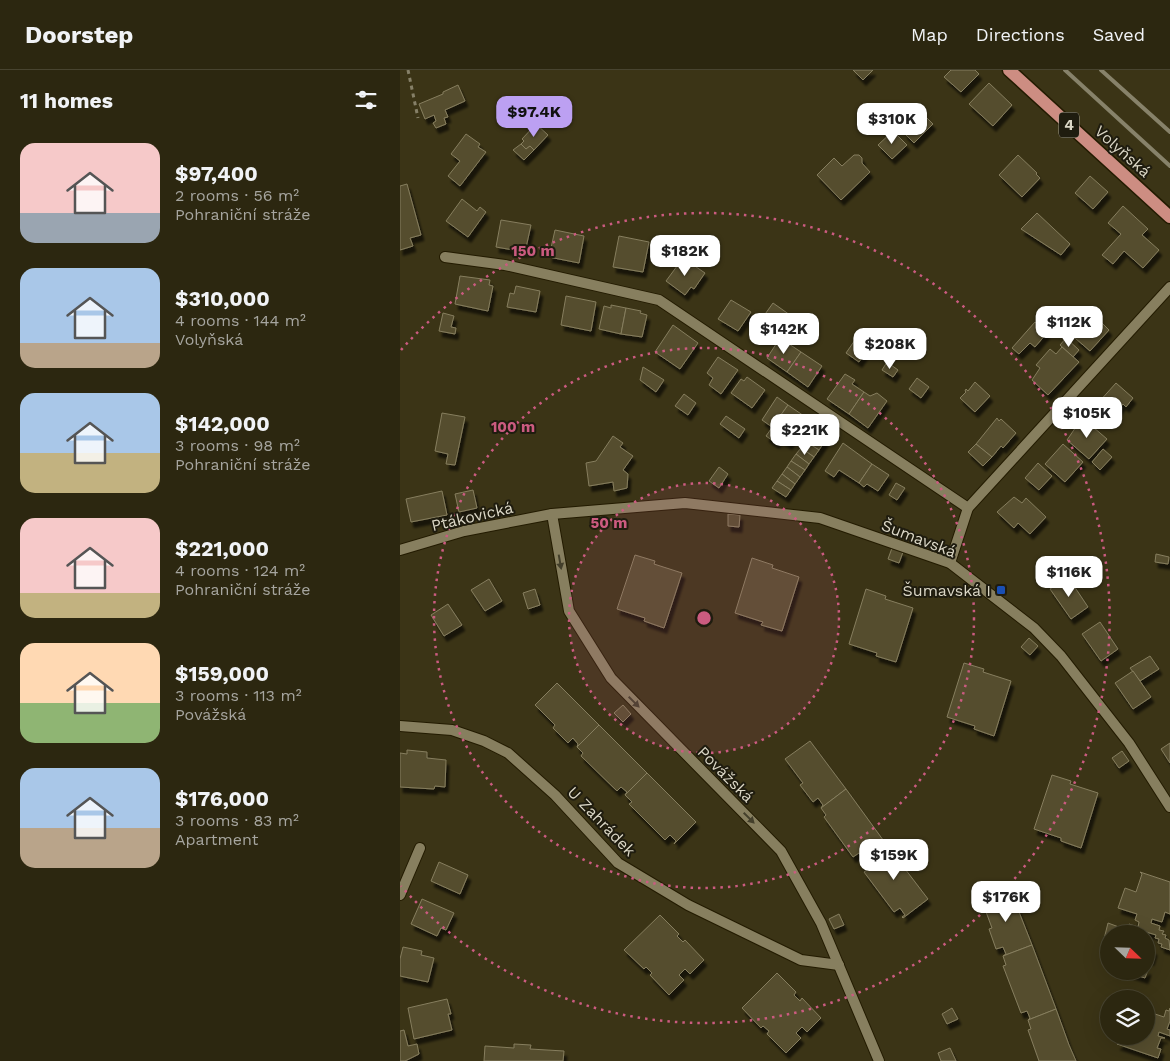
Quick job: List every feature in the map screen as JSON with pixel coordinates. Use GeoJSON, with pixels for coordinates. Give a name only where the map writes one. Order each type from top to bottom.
{"type":"FeatureCollection","features":[{"type":"Feature","properties":{"kind":"main road","name":"Volyňská"},"geometry":{"type":"LineString","coordinates":[[1009,70],[1170,216]]}},
{"type":"Feature","properties":{"kind":"street"},"geometry":{"type":"LineString","coordinates":[[445,257],[505,265],[659,300],[968,508]]}},
{"type":"Feature","properties":{"kind":"street"},"geometry":{"type":"LineString","coordinates":[[950,563],[968,508],[1170,287]]}},
{"type":"Feature","properties":{"kind":"street","name":"Šumavská"},"geometry":{"type":"LineString","coordinates":[[552,514],[685,503],[820,518],[950,563],[1034,628],[1061,656],[1129,743],[1170,806]]}},
{"type":"Feature","properties":{"kind":"street","name":"Ptákovická"},"geometry":{"type":"LineString","coordinates":[[400,550],[464,531],[552,514]]}},
{"type":"Feature","properties":{"kind":"street","name":"Povážská"},"geometry":{"type":"LineString","coordinates":[[552,514],[569,611],[610,678],[782,851],[821,923],[879,1061]]}},
{"type":"Feature","properties":{"kind":"street","name":"U Zahrádek"},"geometry":{"type":"LineString","coordinates":[[400,726],[452,730],[484,741],[508,754],[555,795],[618,864],[688,905],[801,960],[839,965]]}},
{"type":"Feature","properties":{"kind":"street"},"geometry":{"type":"LineString","coordinates":[[400,895],[420,848]]}},
{"type":"Feature","properties":{"kind":"path"},"geometry":{"type":"LineString","coordinates":[[408,70],[418,118]]}},
{"type":"Feature","properties":{"kind":"building"},"geometry":{"type":"Polygon","coordinates":[[[853,70],[873,70],[863,80],[853,70]]]}},
{"type":"Feature","properties":{"kind":"building"},"geometry":{"type":"Polygon","coordinates":[[[951,70],[975,70],[979,74],[961,92],[944,77],[951,70]]]}},
{"type":"Feature","properties":{"kind":"building"},"geometry":{"type":"Polygon","coordinates":[[[989,83],[1012,105],[993,126],[969,104],[989,83]]]}},
{"type":"Feature","properties":{"kind":"building"},"geometry":{"type":"Polygon","coordinates":[[[458,85],[465,101],[445,110],[448,117],[444,118],[446,124],[436,128],[433,123],[436,121],[434,115],[425,119],[419,104],[443,94],[443,92],[458,85]]]}},
{"type":"Feature","properties":{"kind":"building"},"geometry":{"type":"Polygon","coordinates":[[[923,114],[933,124],[914,143],[904,133],[923,114]]]}},
{"type":"Feature","properties":{"kind":"building"},"geometry":{"type":"Polygon","coordinates":[[[536,124],[548,135],[534,150],[530,146],[526,149],[521,144],[524,141],[522,139],[536,124]]]}},
{"type":"Feature","properties":{"kind":"building"},"geometry":{"type":"Polygon","coordinates":[[[893,131],[907,145],[892,159],[878,145],[893,131]]]}},
{"type":"Feature","properties":{"kind":"building"},"geometry":{"type":"Polygon","coordinates":[[[466,134],[480,144],[478,147],[486,152],[460,186],[448,176],[460,161],[451,154],[466,134]]]}},
{"type":"Feature","properties":{"kind":"building"},"geometry":{"type":"Polygon","coordinates":[[[521,144],[526,149],[530,146],[534,150],[524,160],[513,150],[521,144]]]}},
{"type":"Feature","properties":{"kind":"building"},"geometry":{"type":"Polygon","coordinates":[[[854,155],[859,155],[862,158],[862,163],[870,172],[841,200],[817,175],[834,158],[842,166],[854,155]]]}},
{"type":"Feature","properties":{"kind":"building"},"geometry":{"type":"Polygon","coordinates":[[[1018,155],[1040,178],[1022,197],[999,175],[1018,155]]]}},
{"type":"Feature","properties":{"kind":"building"},"geometry":{"type":"Polygon","coordinates":[[[1090,176],[1108,192],[1093,209],[1075,193],[1090,176]]]}},
{"type":"Feature","properties":{"kind":"building"},"geometry":{"type":"Polygon","coordinates":[[[407,184],[421,235],[410,238],[413,246],[400,250],[400,186],[407,184]]]}},
{"type":"Feature","properties":{"kind":"building"},"geometry":{"type":"Polygon","coordinates":[[[462,199],[477,211],[480,207],[486,212],[468,237],[446,221],[462,199]]]}},
{"type":"Feature","properties":{"kind":"building"},"geometry":{"type":"Polygon","coordinates":[[[1123,206],[1148,229],[1142,235],[1159,250],[1143,268],[1124,251],[1113,264],[1102,255],[1121,234],[1108,223],[1123,206]]]}},
{"type":"Feature","properties":{"kind":"building"},"geometry":{"type":"Polygon","coordinates":[[[1037,213],[1070,244],[1061,255],[1021,229],[1037,213]]]}},
{"type":"Feature","properties":{"kind":"building"},"geometry":{"type":"Polygon","coordinates":[[[501,220],[531,225],[525,252],[496,247],[501,220]]]}},
{"type":"Feature","properties":{"kind":"building"},"geometry":{"type":"Polygon","coordinates":[[[555,230],[584,236],[579,263],[549,257],[555,230]]]}},
{"type":"Feature","properties":{"kind":"building"},"geometry":{"type":"Polygon","coordinates":[[[619,236],[649,242],[643,272],[613,267],[619,236]]]}},
{"type":"Feature","properties":{"kind":"building"},"geometry":{"type":"Polygon","coordinates":[[[683,258],[705,273],[694,289],[691,287],[685,295],[666,281],[683,258]]]}},
{"type":"Feature","properties":{"kind":"building"},"geometry":{"type":"Polygon","coordinates":[[[460,276],[490,280],[489,285],[493,286],[488,311],[455,304],[460,276]]]}},
{"type":"Feature","properties":{"kind":"building"},"geometry":{"type":"Polygon","coordinates":[[[516,286],[540,291],[536,312],[507,307],[510,293],[514,294],[516,286]]]}},
{"type":"Feature","properties":{"kind":"building"},"geometry":{"type":"Polygon","coordinates":[[[566,296],[596,302],[591,331],[561,325],[566,296]]]}},
{"type":"Feature","properties":{"kind":"building"},"geometry":{"type":"Polygon","coordinates":[[[731,300],[751,312],[738,331],[718,319],[731,300]]]}},
{"type":"Feature","properties":{"kind":"building"},"geometry":{"type":"Polygon","coordinates":[[[773,303],[790,315],[780,329],[763,317],[773,303]]]}},
{"type":"Feature","properties":{"kind":"building"},"geometry":{"type":"Polygon","coordinates":[[[611,305],[626,308],[621,334],[599,329],[604,306],[611,308],[611,305]]]}},
{"type":"Feature","properties":{"kind":"building"},"geometry":{"type":"Polygon","coordinates":[[[626,308],[641,311],[640,313],[647,315],[642,337],[621,334],[626,308]]]}},
{"type":"Feature","properties":{"kind":"building"},"geometry":{"type":"Polygon","coordinates":[[[1090,311],[1109,330],[1090,351],[1075,338],[1079,334],[1074,329],[1090,311]]]}},
{"type":"Feature","properties":{"kind":"building"},"geometry":{"type":"Polygon","coordinates":[[[443,313],[454,316],[451,327],[456,328],[455,334],[439,331],[443,313]]]}},
{"type":"Feature","properties":{"kind":"building"},"geometry":{"type":"Polygon","coordinates":[[[1035,322],[1047,333],[1035,347],[1030,343],[1019,354],[1012,348],[1035,322]]]}},
{"type":"Feature","properties":{"kind":"building"},"geometry":{"type":"Polygon","coordinates":[[[673,325],[698,343],[680,369],[655,352],[673,325]]]}},
{"type":"Feature","properties":{"kind":"building"},"geometry":{"type":"Polygon","coordinates":[[[780,338],[801,352],[787,372],[767,358],[780,338]]]}},
{"type":"Feature","properties":{"kind":"building"},"geometry":{"type":"Polygon","coordinates":[[[1066,338],[1079,350],[1073,357],[1060,345],[1066,338]]]}},
{"type":"Feature","properties":{"kind":"building"},"geometry":{"type":"Polygon","coordinates":[[[855,340],[868,349],[859,362],[846,353],[855,340]]]}},
{"type":"Feature","properties":{"kind":"building"},"geometry":{"type":"Polygon","coordinates":[[[1062,347],[1079,362],[1048,395],[1032,380],[1040,368],[1036,365],[1050,349],[1056,354],[1062,347]]]}},
{"type":"Feature","properties":{"kind":"building"},"geometry":{"type":"Polygon","coordinates":[[[801,352],[822,366],[808,387],[787,372],[801,352]]]}},
{"type":"Feature","properties":{"kind":"building"},"geometry":{"type":"Polygon","coordinates":[[[718,357],[738,370],[721,394],[709,385],[713,378],[707,373],[718,357]]]}},
{"type":"Feature","properties":{"kind":"building"},"geometry":{"type":"Polygon","coordinates":[[[887,362],[898,370],[893,377],[882,370],[887,362]]]}},
{"type":"Feature","properties":{"kind":"building"},"geometry":{"type":"Polygon","coordinates":[[[643,367],[664,380],[656,392],[640,380],[643,367]]]}},
{"type":"Feature","properties":{"kind":"building"},"geometry":{"type":"Polygon","coordinates":[[[845,374],[855,380],[852,384],[864,392],[849,414],[827,399],[845,374]]]}},
{"type":"Feature","properties":{"kind":"building"},"geometry":{"type":"Polygon","coordinates":[[[747,377],[765,390],[752,408],[731,393],[741,379],[744,381],[747,377]]]}},
{"type":"Feature","properties":{"kind":"building"},"geometry":{"type":"Polygon","coordinates":[[[917,378],[929,387],[921,398],[909,389],[917,378]]]}},
{"type":"Feature","properties":{"kind":"building"},"geometry":{"type":"Polygon","coordinates":[[[975,382],[990,396],[975,412],[960,398],[966,392],[966,389],[968,391],[975,382]]]}},
{"type":"Feature","properties":{"kind":"building"},"geometry":{"type":"Polygon","coordinates":[[[1116,383],[1133,398],[1126,407],[1123,404],[1112,416],[1098,403],[1116,383]]]}},
{"type":"Feature","properties":{"kind":"building"},"geometry":{"type":"Polygon","coordinates":[[[864,392],[870,396],[877,393],[887,401],[868,428],[849,414],[864,392]]]}},
{"type":"Feature","properties":{"kind":"building"},"geometry":{"type":"Polygon","coordinates":[[[684,394],[696,403],[688,415],[675,406],[684,394]]]}},
{"type":"Feature","properties":{"kind":"building"},"geometry":{"type":"Polygon","coordinates":[[[777,397],[788,405],[772,427],[762,420],[777,397]]]}},
{"type":"Feature","properties":{"kind":"building"},"geometry":{"type":"Polygon","coordinates":[[[788,405],[807,418],[789,444],[780,438],[776,443],[766,436],[788,405]]]}},
{"type":"Feature","properties":{"kind":"building"},"geometry":{"type":"Polygon","coordinates":[[[442,413],[465,417],[455,465],[446,464],[448,454],[435,451],[442,413]]]}},
{"type":"Feature","properties":{"kind":"building"},"geometry":{"type":"Polygon","coordinates":[[[726,416],[745,429],[739,438],[720,424],[726,416]]]}},
{"type":"Feature","properties":{"kind":"building"},"geometry":{"type":"Polygon","coordinates":[[[997,418],[999,421],[1001,419],[1016,433],[992,457],[976,444],[997,418]]]}},
{"type":"Feature","properties":{"kind":"building"},"geometry":{"type":"Polygon","coordinates":[[[1080,421],[1083,424],[1086,421],[1107,439],[1089,459],[1067,440],[1080,421]]]}},
{"type":"Feature","properties":{"kind":"building"},"geometry":{"type":"Polygon","coordinates":[[[815,427],[828,436],[823,444],[810,434],[815,427]]]}},
{"type":"Feature","properties":{"kind":"building"},"geometry":{"type":"Polygon","coordinates":[[[810,434],[823,444],[819,450],[805,441],[810,434]]]}},
{"type":"Feature","properties":{"kind":"building"},"geometry":{"type":"Polygon","coordinates":[[[613,436],[623,443],[620,447],[633,456],[623,470],[628,474],[627,488],[614,491],[613,482],[589,486],[586,463],[596,461],[613,436]]]}},
{"type":"Feature","properties":{"kind":"building"},"geometry":{"type":"Polygon","coordinates":[[[805,441],[819,450],[814,457],[801,448],[805,441]]]}},
{"type":"Feature","properties":{"kind":"building"},"geometry":{"type":"Polygon","coordinates":[[[843,443],[872,464],[859,483],[839,470],[834,477],[825,471],[843,443]]]}},
{"type":"Feature","properties":{"kind":"building"},"geometry":{"type":"Polygon","coordinates":[[[976,444],[992,457],[983,466],[968,452],[976,444]]]}},
{"type":"Feature","properties":{"kind":"building"},"geometry":{"type":"Polygon","coordinates":[[[1063,444],[1083,462],[1065,482],[1045,464],[1063,444]]]}},
{"type":"Feature","properties":{"kind":"building"},"geometry":{"type":"Polygon","coordinates":[[[801,448],[814,457],[809,464],[796,454],[801,448]]]}},
{"type":"Feature","properties":{"kind":"building"},"geometry":{"type":"Polygon","coordinates":[[[1103,449],[1112,457],[1100,470],[1092,462],[1103,449]]]}},
{"type":"Feature","properties":{"kind":"building"},"geometry":{"type":"Polygon","coordinates":[[[796,454],[809,464],[805,470],[791,461],[796,454]]]}},
{"type":"Feature","properties":{"kind":"building"},"geometry":{"type":"Polygon","coordinates":[[[791,461],[805,470],[800,477],[787,467],[791,461]]]}},
{"type":"Feature","properties":{"kind":"building"},"geometry":{"type":"Polygon","coordinates":[[[1038,463],[1052,476],[1039,490],[1025,478],[1038,463]]]}},
{"type":"Feature","properties":{"kind":"building"},"geometry":{"type":"Polygon","coordinates":[[[872,464],[889,475],[878,491],[867,484],[864,487],[859,483],[872,464]]]}},
{"type":"Feature","properties":{"kind":"building"},"geometry":{"type":"Polygon","coordinates":[[[719,467],[728,474],[719,488],[709,481],[719,467]]]}},
{"type":"Feature","properties":{"kind":"building"},"geometry":{"type":"Polygon","coordinates":[[[787,467],[800,477],[795,484],[782,474],[787,467]]]}},
{"type":"Feature","properties":{"kind":"building"},"geometry":{"type":"Polygon","coordinates":[[[782,474],[795,484],[791,490],[777,481],[782,474]]]}},
{"type":"Feature","properties":{"kind":"building"},"geometry":{"type":"Polygon","coordinates":[[[777,481],[791,490],[786,497],[772,488],[777,481]]]}},
{"type":"Feature","properties":{"kind":"building"},"geometry":{"type":"Polygon","coordinates":[[[896,483],[905,488],[897,500],[889,495],[896,483]]]}},
{"type":"Feature","properties":{"kind":"building"},"geometry":{"type":"Polygon","coordinates":[[[473,490],[477,508],[459,512],[455,494],[473,490]]]}},
{"type":"Feature","properties":{"kind":"building"},"geometry":{"type":"Polygon","coordinates":[[[442,491],[447,515],[411,522],[406,499],[442,491]]]}},
{"type":"Feature","properties":{"kind":"building"},"geometry":{"type":"Polygon","coordinates":[[[1014,497],[1022,503],[1026,498],[1046,517],[1030,534],[1018,523],[1014,528],[997,512],[1014,497]]]}},
{"type":"Feature","properties":{"kind":"building"},"geometry":{"type":"Polygon","coordinates":[[[728,514],[740,515],[739,527],[728,526],[728,514]]]}},
{"type":"Feature","properties":{"kind":"building"},"geometry":{"type":"Polygon","coordinates":[[[892,548],[903,552],[899,563],[888,559],[892,548]]]}},
{"type":"Feature","properties":{"kind":"building"},"geometry":{"type":"Polygon","coordinates":[[[1156,554],[1169,557],[1168,564],[1155,562],[1156,554]]]}},
{"type":"Feature","properties":{"kind":"building"},"geometry":{"type":"Polygon","coordinates":[[[635,555],[655,561],[654,564],[682,573],[664,628],[644,621],[645,618],[617,609],[635,555]]]}},
{"type":"Feature","properties":{"kind":"building"},"geometry":{"type":"Polygon","coordinates":[[[752,558],[773,565],[772,568],[799,577],[782,631],[761,625],[763,622],[735,613],[752,558]]]}},
{"type":"Feature","properties":{"kind":"building"},"geometry":{"type":"Polygon","coordinates":[[[1068,577],[1088,607],[1071,619],[1050,589],[1068,577]]]}},
{"type":"Feature","properties":{"kind":"building"},"geometry":{"type":"Polygon","coordinates":[[[489,579],[502,601],[485,611],[471,590],[489,579]]]}},
{"type":"Feature","properties":{"kind":"building"},"geometry":{"type":"Polygon","coordinates":[[[535,589],[540,605],[528,609],[523,593],[535,589]]]}},
{"type":"Feature","properties":{"kind":"building"},"geometry":{"type":"Polygon","coordinates":[[[866,589],[886,596],[885,599],[913,608],[896,662],[876,656],[877,653],[849,644],[866,589]]]}},
{"type":"Feature","properties":{"kind":"building"},"geometry":{"type":"Polygon","coordinates":[[[448,604],[462,625],[444,636],[431,615],[448,604]]]}},
{"type":"Feature","properties":{"kind":"building"},"geometry":{"type":"Polygon","coordinates":[[[1100,622],[1118,649],[1101,661],[1082,634],[1100,622]]]}},
{"type":"Feature","properties":{"kind":"building"},"geometry":{"type":"Polygon","coordinates":[[[1029,638],[1038,646],[1030,655],[1021,647],[1029,638]]]}},
{"type":"Feature","properties":{"kind":"building"},"geometry":{"type":"Polygon","coordinates":[[[1150,656],[1159,669],[1140,681],[1130,668],[1150,656]]]}},
{"type":"Feature","properties":{"kind":"building"},"geometry":{"type":"Polygon","coordinates":[[[964,663],[984,669],[983,672],[1011,681],[994,736],[974,729],[975,726],[947,717],[964,663]]]}},
{"type":"Feature","properties":{"kind":"building"},"geometry":{"type":"Polygon","coordinates":[[[1133,671],[1151,697],[1133,709],[1115,683],[1133,671]]]}},
{"type":"Feature","properties":{"kind":"building"},"geometry":{"type":"Polygon","coordinates":[[[557,683],[599,725],[577,747],[578,744],[573,738],[568,743],[553,728],[555,725],[535,705],[557,683]]]}},
{"type":"Feature","properties":{"kind":"building"},"geometry":{"type":"Polygon","coordinates":[[[623,705],[631,714],[623,722],[614,713],[623,705]]]}},
{"type":"Feature","properties":{"kind":"building"},"geometry":{"type":"Polygon","coordinates":[[[599,725],[647,773],[625,795],[627,792],[621,787],[617,791],[581,756],[583,753],[577,747],[599,725]]]}},
{"type":"Feature","properties":{"kind":"building"},"geometry":{"type":"Polygon","coordinates":[[[810,741],[846,789],[821,808],[823,805],[818,798],[813,802],[800,785],[803,783],[785,759],[810,741]]]}},
{"type":"Feature","properties":{"kind":"building"},"geometry":{"type":"Polygon","coordinates":[[[1170,743],[1170,763],[1161,749],[1170,743]]]}},
{"type":"Feature","properties":{"kind":"building"},"geometry":{"type":"Polygon","coordinates":[[[407,750],[427,752],[427,758],[446,760],[445,787],[435,786],[434,789],[400,787],[400,753],[407,754],[407,750]]]}},
{"type":"Feature","properties":{"kind":"building"},"geometry":{"type":"Polygon","coordinates":[[[1122,751],[1129,761],[1119,768],[1112,758],[1122,751]]]}},
{"type":"Feature","properties":{"kind":"building"},"geometry":{"type":"Polygon","coordinates":[[[647,773],[696,822],[674,844],[676,841],[670,835],[665,840],[629,804],[632,802],[625,795],[647,773]]]}},
{"type":"Feature","properties":{"kind":"building"},"geometry":{"type":"Polygon","coordinates":[[[1052,775],[1071,781],[1070,784],[1098,793],[1081,848],[1061,841],[1061,838],[1034,829],[1052,775]]]}},
{"type":"Feature","properties":{"kind":"building"},"geometry":{"type":"Polygon","coordinates":[[[846,789],[886,844],[862,862],[864,860],[859,853],[853,857],[824,817],[826,815],[821,808],[846,789]]]}},
{"type":"Feature","properties":{"kind":"building"},"geometry":{"type":"Polygon","coordinates":[[[886,844],[928,899],[903,918],[905,915],[900,908],[894,912],[864,872],[867,870],[862,862],[886,844]]]}},
{"type":"Feature","properties":{"kind":"building"},"geometry":{"type":"Polygon","coordinates":[[[439,862],[468,875],[460,894],[431,881],[439,862]]]}},
{"type":"Feature","properties":{"kind":"building"},"geometry":{"type":"Polygon","coordinates":[[[1140,872],[1170,882],[1170,914],[1165,912],[1162,922],[1152,919],[1151,923],[1160,926],[1159,930],[1164,931],[1162,934],[1166,935],[1165,938],[1169,940],[1170,950],[1161,947],[1162,944],[1158,943],[1159,939],[1155,938],[1155,925],[1138,925],[1139,922],[1135,920],[1137,914],[1118,908],[1125,888],[1136,892],[1142,874],[1140,872]]]}},
{"type":"Feature","properties":{"kind":"building"},"geometry":{"type":"Polygon","coordinates":[[[1010,889],[1032,945],[1003,956],[1006,954],[1003,947],[996,949],[989,929],[992,928],[982,901],[1010,889]]]}},
{"type":"Feature","properties":{"kind":"building"},"geometry":{"type":"Polygon","coordinates":[[[422,899],[454,913],[446,930],[441,928],[437,936],[411,924],[422,899]]]}},
{"type":"Feature","properties":{"kind":"building"},"geometry":{"type":"Polygon","coordinates":[[[839,914],[844,925],[834,929],[829,919],[839,914]]]}},
{"type":"Feature","properties":{"kind":"building"},"geometry":{"type":"Polygon","coordinates":[[[660,915],[679,934],[677,936],[683,942],[685,940],[704,960],[690,974],[685,969],[679,975],[684,980],[669,995],[650,975],[652,973],[646,967],[644,969],[624,950],[660,915]]]}},
{"type":"Feature","properties":{"kind":"building"},"geometry":{"type":"Polygon","coordinates":[[[1032,945],[1056,1009],[1028,1020],[1030,1018],[1027,1011],[1021,1013],[1003,966],[1006,965],[1003,956],[1032,945]]]}},
{"type":"Feature","properties":{"kind":"building"},"geometry":{"type":"Polygon","coordinates":[[[403,947],[422,951],[421,955],[434,958],[428,982],[400,976],[400,959],[403,947]]]}},
{"type":"Feature","properties":{"kind":"building"},"geometry":{"type":"Polygon","coordinates":[[[777,973],[796,992],[794,995],[800,1001],[802,998],[821,1018],[807,1032],[802,1027],[796,1033],[801,1038],[786,1053],[767,1034],[769,1031],[763,1026],[761,1028],[742,1008],[777,973]]]}},
{"type":"Feature","properties":{"kind":"building"},"geometry":{"type":"Polygon","coordinates":[[[447,999],[451,1014],[448,1014],[452,1030],[414,1039],[408,1008],[447,999]]]}},
{"type":"Feature","properties":{"kind":"building"},"geometry":{"type":"Polygon","coordinates":[[[952,1008],[958,1019],[947,1024],[942,1014],[952,1008]]]}},
{"type":"Feature","properties":{"kind":"building"},"geometry":{"type":"Polygon","coordinates":[[[1170,1008],[1170,1021],[1167,1029],[1170,1030],[1170,1036],[1159,1032],[1158,1036],[1165,1038],[1161,1038],[1157,1048],[1161,1049],[1158,1058],[1120,1045],[1155,1045],[1155,1014],[1164,1017],[1166,1010],[1169,1011],[1170,1008]]]}},
{"type":"Feature","properties":{"kind":"building"},"geometry":{"type":"Polygon","coordinates":[[[1056,1009],[1076,1061],[1039,1061],[1028,1030],[1031,1029],[1028,1020],[1056,1009]]]}},
{"type":"Feature","properties":{"kind":"building"},"geometry":{"type":"Polygon","coordinates":[[[404,1030],[408,1046],[417,1044],[419,1054],[405,1061],[400,1061],[400,1031],[404,1030]]]}},
{"type":"Feature","properties":{"kind":"building"},"geometry":{"type":"Polygon","coordinates":[[[514,1044],[531,1045],[530,1049],[564,1051],[563,1061],[484,1061],[485,1046],[514,1048],[514,1044]]]}},
{"type":"Feature","properties":{"kind":"building"},"geometry":{"type":"Polygon","coordinates":[[[950,1048],[956,1061],[941,1061],[938,1053],[950,1048]]]}},
{"type":"Feature","properties":{"kind":"railway"},"geometry":{"type":"LineString","coordinates":[[1065,70],[1170,166]]}},
{"type":"Feature","properties":{"kind":"railway"},"geometry":{"type":"LineString","coordinates":[[1101,70],[1170,132]]}},
{"type":"Feature","properties":{"kind":"place","name":"Šumavská I"},"geometry":{"type":"Point","coordinates":[1001,590]}}]}
